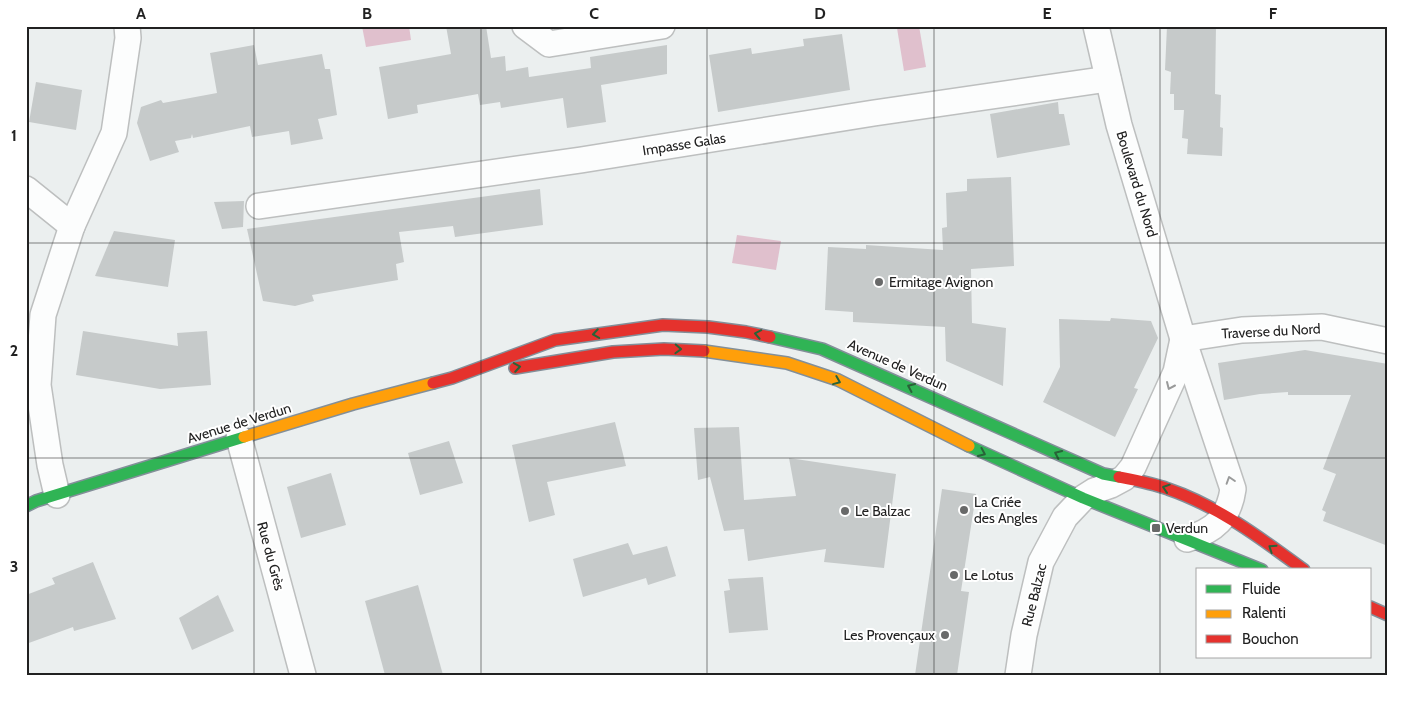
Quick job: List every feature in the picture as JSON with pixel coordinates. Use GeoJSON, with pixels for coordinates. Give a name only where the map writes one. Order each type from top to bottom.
{"type":"FeatureCollection","features":[{"type":"Feature","properties":{"kind":"main road","name":"Avenue de Verdun"},"geometry":{"type":"LineString","coordinates":[[36,501],[353,404],[452,378],[556,340],[663,324],[746,332],[822,348],[1103,474],[1149,483],[1202,503],[1301,568]]}},
{"type":"Feature","properties":{"kind":"main road","name":"Avenue de Verdun"},"geometry":{"type":"LineString","coordinates":[[452,378],[613,352],[664,349],[712,350],[787,363],[838,380],[976,450],[1083,498],[1257,568]]}},
{"type":"Feature","properties":{"kind":"main road"},"geometry":{"type":"LineString","coordinates":[[1372,608],[1388,615]]}},
{"type":"Feature","properties":{"kind":"street"},"geometry":{"type":"LineString","coordinates":[[36,501],[50,464],[38,385],[42,315],[72,226],[114,133],[128,38],[127,26]]}},
{"type":"Feature","properties":{"kind":"street"},"geometry":{"type":"LineString","coordinates":[[525,26],[549,44],[662,26]]}},
{"type":"Feature","properties":{"kind":"street","name":"Boulevard du Nord"},"geometry":{"type":"LineString","coordinates":[[1096,26],[1119,125],[1183,339],[1233,489],[1231,504],[1224,517]]}},
{"type":"Feature","properties":{"kind":"street","name":"Impasse Galas"},"geometry":{"type":"LineString","coordinates":[[259,206],[572,162],[864,114],[1108,78]]}},
{"type":"Feature","properties":{"kind":"street"},"geometry":{"type":"LineString","coordinates":[[26,189],[72,226]]}},
{"type":"Feature","properties":{"kind":"street","name":"Traverse du Nord"},"geometry":{"type":"LineString","coordinates":[[1183,339],[1242,330],[1322,327],[1388,341]]}},
{"type":"Feature","properties":{"kind":"street","name":"Boulevard du Nord"},"geometry":{"type":"LineString","coordinates":[[1124,478],[1133,467],[1176,372],[1183,339]]}},
{"type":"Feature","properties":{"kind":"street","name":"Rue du Grès"},"geometry":{"type":"LineString","coordinates":[[239,438],[303,675]]}},
{"type":"Feature","properties":{"kind":"street"},"geometry":{"type":"LineString","coordinates":[[1083,498],[1124,478]]}},
{"type":"Feature","properties":{"kind":"street","name":"Rue Balzac"},"geometry":{"type":"LineString","coordinates":[[1018,675],[1024,635],[1041,562],[1065,517],[1083,498]]}},
{"type":"Feature","properties":{"kind":"street"},"geometry":{"type":"LineString","coordinates":[[1187,540],[1212,529],[1224,517]]}},
{"type":"Feature","properties":{"kind":"shaded area"},"geometry":{"type":"Polygon","coordinates":[[[362,26],[409,26],[411,40],[366,47],[362,26]]]}},
{"type":"Feature","properties":{"kind":"shaded area"},"geometry":{"type":"Polygon","coordinates":[[[919,26],[926,67],[904,71],[897,28],[919,26]]]}},
{"type":"Feature","properties":{"kind":"shaded area"},"geometry":{"type":"Polygon","coordinates":[[[737,235],[781,241],[776,270],[732,263],[737,235]]]}},
{"type":"Feature","properties":{"kind":"building"},"geometry":{"type":"Polygon","coordinates":[[[446,26],[486,26],[491,58],[505,56],[506,71],[528,67],[529,77],[591,68],[590,57],[667,45],[667,74],[601,85],[606,122],[567,128],[563,98],[501,108],[500,102],[480,105],[478,94],[417,105],[418,113],[388,119],[379,67],[451,54],[446,26]]]}},
{"type":"Feature","properties":{"kind":"building"},"geometry":{"type":"Polygon","coordinates":[[[1167,26],[1216,26],[1215,94],[1221,95],[1220,127],[1223,128],[1222,156],[1187,154],[1188,139],[1182,138],[1184,110],[1174,110],[1174,94],[1170,94],[1171,72],[1165,70],[1167,26]]]}},
{"type":"Feature","properties":{"kind":"building"},"geometry":{"type":"Polygon","coordinates":[[[842,34],[850,90],[718,112],[709,55],[751,48],[752,54],[804,46],[803,39],[842,34]]]}},
{"type":"Feature","properties":{"kind":"building"},"geometry":{"type":"Polygon","coordinates":[[[254,45],[258,65],[322,54],[325,69],[330,69],[337,115],[318,119],[323,139],[291,145],[289,131],[252,137],[250,126],[193,138],[192,134],[191,138],[175,141],[179,152],[150,161],[137,123],[141,107],[161,100],[163,103],[217,93],[210,53],[254,45]]]}},
{"type":"Feature","properties":{"kind":"building"},"geometry":{"type":"Polygon","coordinates":[[[36,82],[82,90],[76,130],[29,122],[36,82]]]}},
{"type":"Feature","properties":{"kind":"building"},"geometry":{"type":"Polygon","coordinates":[[[1058,102],[1059,114],[1064,114],[1070,145],[997,158],[990,114],[1058,102]]]}},
{"type":"Feature","properties":{"kind":"building"},"geometry":{"type":"Polygon","coordinates":[[[1011,177],[1014,266],[971,269],[972,323],[1006,328],[1003,386],[946,361],[945,327],[853,322],[853,312],[825,310],[828,247],[866,249],[866,245],[943,250],[942,228],[947,227],[946,193],[967,191],[967,179],[1011,177]]]}},
{"type":"Feature","properties":{"kind":"building"},"geometry":{"type":"Polygon","coordinates":[[[540,189],[543,225],[455,237],[453,226],[399,232],[404,262],[396,264],[398,280],[312,295],[314,301],[295,306],[263,301],[247,229],[540,189]]]}},
{"type":"Feature","properties":{"kind":"building"},"geometry":{"type":"Polygon","coordinates":[[[244,201],[243,227],[222,229],[214,202],[244,201]]]}},
{"type":"Feature","properties":{"kind":"building"},"geometry":{"type":"Polygon","coordinates":[[[114,231],[175,240],[168,287],[95,276],[114,231]]]}},
{"type":"Feature","properties":{"kind":"building"},"geometry":{"type":"Polygon","coordinates":[[[1111,318],[1151,321],[1158,338],[1134,388],[1138,389],[1115,437],[1043,402],[1060,367],[1059,319],[1110,321],[1111,318]]]}},
{"type":"Feature","properties":{"kind":"building"},"geometry":{"type":"Polygon","coordinates":[[[83,331],[178,346],[177,333],[207,331],[211,385],[160,389],[76,375],[83,331]]]}},
{"type":"Feature","properties":{"kind":"building"},"geometry":{"type":"Polygon","coordinates":[[[1305,350],[1388,364],[1388,546],[1323,521],[1326,512],[1322,510],[1336,474],[1323,469],[1351,395],[1288,395],[1288,392],[1224,400],[1218,363],[1305,350]]]}},
{"type":"Feature","properties":{"kind":"building"},"geometry":{"type":"Polygon","coordinates":[[[615,422],[626,466],[547,482],[555,515],[529,522],[512,445],[615,422]]]}},
{"type":"Feature","properties":{"kind":"building"},"geometry":{"type":"Polygon","coordinates":[[[739,427],[744,500],[796,496],[789,458],[896,474],[884,568],[824,562],[826,549],[748,561],[744,529],[724,531],[710,477],[698,480],[694,428],[739,427]]]}},
{"type":"Feature","properties":{"kind":"building"},"geometry":{"type":"Polygon","coordinates":[[[449,441],[463,483],[420,495],[408,453],[449,441]]]}},
{"type":"Feature","properties":{"kind":"building"},"geometry":{"type":"Polygon","coordinates":[[[331,473],[346,525],[301,538],[287,487],[331,473]]]}},
{"type":"Feature","properties":{"kind":"building"},"geometry":{"type":"Polygon","coordinates":[[[942,489],[976,494],[961,591],[969,592],[957,675],[915,675],[942,489]]]}},
{"type":"Feature","properties":{"kind":"building"},"geometry":{"type":"Polygon","coordinates":[[[628,543],[633,555],[667,546],[676,576],[648,585],[646,578],[583,597],[573,559],[628,543]]]}},
{"type":"Feature","properties":{"kind":"building"},"geometry":{"type":"Polygon","coordinates":[[[93,562],[116,619],[74,631],[73,627],[26,644],[26,595],[55,584],[52,578],[93,562]]]}},
{"type":"Feature","properties":{"kind":"building"},"geometry":{"type":"Polygon","coordinates":[[[763,577],[768,630],[729,633],[724,591],[730,590],[728,579],[763,577]]]}},
{"type":"Feature","properties":{"kind":"building"},"geometry":{"type":"Polygon","coordinates":[[[418,585],[443,675],[385,675],[365,601],[418,585]]]}},
{"type":"Feature","properties":{"kind":"building"},"geometry":{"type":"Polygon","coordinates":[[[218,595],[234,631],[192,650],[179,618],[218,595]]]}},
{"type":"Feature","properties":{"kind":"traffic: fast"},"geometry":{"type":"LineString","coordinates":[[770,337],[822,349],[1103,474],[1119,477]]}},
{"type":"Feature","properties":{"kind":"traffic: fast"},"geometry":{"type":"LineString","coordinates":[[26,506],[36,501],[244,437]]}},
{"type":"Feature","properties":{"kind":"traffic: fast"},"geometry":{"type":"LineString","coordinates":[[969,446],[1083,498],[1257,568]]}},
{"type":"Feature","properties":{"kind":"traffic: slow"},"geometry":{"type":"LineString","coordinates":[[704,351],[787,363],[838,380],[969,446]]}},
{"type":"Feature","properties":{"kind":"traffic: slow"},"geometry":{"type":"LineString","coordinates":[[244,437],[353,404],[433,383]]}},
{"type":"Feature","properties":{"kind":"traffic: jam"},"geometry":{"type":"LineString","coordinates":[[433,383],[452,378],[555,340],[663,325],[708,327],[770,337]]}},
{"type":"Feature","properties":{"kind":"traffic: jam"},"geometry":{"type":"LineString","coordinates":[[515,368],[613,352],[664,349],[704,351]]}},
{"type":"Feature","properties":{"kind":"traffic: jam"},"geometry":{"type":"LineString","coordinates":[[1119,477],[1162,487],[1204,504],[1256,535],[1301,568]]}},
{"type":"Feature","properties":{"kind":"traffic: jam"},"geometry":{"type":"LineString","coordinates":[[1372,608],[1388,615]]}},
{"type":"Feature","properties":{"kind":"place","name":"Ermitage Avignon"},"geometry":{"type":"Point","coordinates":[879,282]}},
{"type":"Feature","properties":{"kind":"place","name":"La Criée des Angles"},"geometry":{"type":"Point","coordinates":[964,510]}},
{"type":"Feature","properties":{"kind":"place","name":"Le Balzac"},"geometry":{"type":"Point","coordinates":[845,511]}},
{"type":"Feature","properties":{"kind":"place","name":"Verdun"},"geometry":{"type":"Point","coordinates":[1156,528]}},
{"type":"Feature","properties":{"kind":"place","name":"Le Lotus"},"geometry":{"type":"Point","coordinates":[954,575]}},
{"type":"Feature","properties":{"kind":"place","name":"Les Provençaux"},"geometry":{"type":"Point","coordinates":[945,635]}}]}
